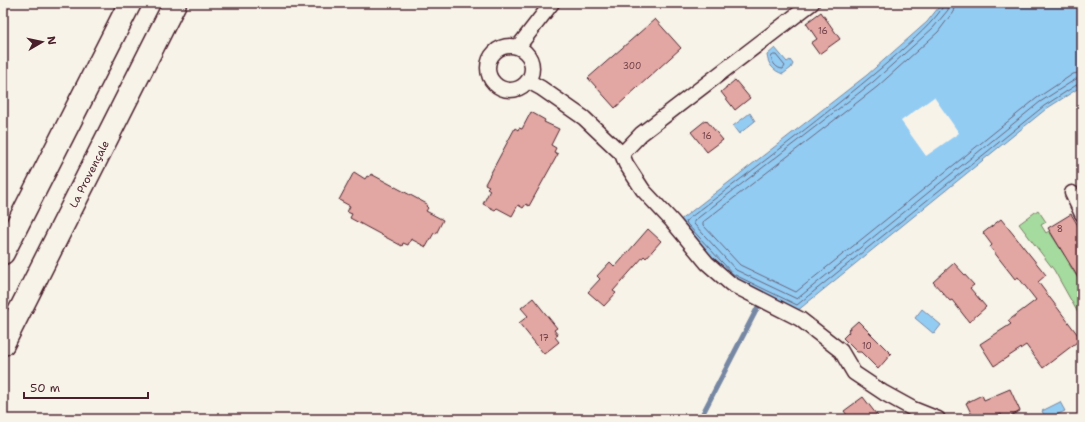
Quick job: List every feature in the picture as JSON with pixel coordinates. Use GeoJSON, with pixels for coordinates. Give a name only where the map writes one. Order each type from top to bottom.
{"type":"FeatureCollection","features":[{"type":"Feature","properties":{"kind":"highway"},"geometry":{"type":"LineString","coordinates":[[3,253],[130,3]]}},
{"type":"Feature","properties":{"kind":"highway","name":"La Provençale"},"geometry":{"type":"LineString","coordinates":[[3,344],[175,3]]}},
{"type":"Feature","properties":{"kind":"street"},"geometry":{"type":"LineString","coordinates":[[518,47],[552,3]]}},
{"type":"Feature","properties":{"kind":"street"},"geometry":{"type":"LineString","coordinates":[[622,154],[641,134],[812,3]]}},
{"type":"Feature","properties":{"kind":"street"},"geometry":{"type":"LineString","coordinates":[[510,45],[518,47],[529,55],[532,65],[532,72],[528,81],[519,88],[509,90],[499,87],[493,82],[488,73],[488,63],[492,55],[500,48],[510,45]]}},
{"type":"Feature","properties":{"kind":"street"},"geometry":{"type":"LineString","coordinates":[[528,81],[584,118],[622,154],[626,164],[643,190],[707,263],[733,284],[793,315],[841,351],[854,373],[884,393],[913,409],[938,419]]}},
{"type":"Feature","properties":{"kind":"street"},"geometry":{"type":"LineString","coordinates":[[1072,193],[1082,214]]}},
{"type":"Feature","properties":{"kind":"green space"},"geometry":{"type":"Polygon","coordinates":[[[1038,210],[1046,222],[1041,225],[1046,233],[1049,231],[1065,256],[1076,260],[1069,264],[1082,285],[1082,320],[1054,270],[1019,224],[1038,210]]]}},
{"type":"Feature","properties":{"kind":"water"},"geometry":{"type":"Polygon","coordinates":[[[942,3],[1082,3],[1082,86],[1046,109],[797,311],[731,277],[679,221],[867,75],[927,22],[942,3]]]}},
{"type":"Feature","properties":{"kind":"water"},"geometry":{"type":"Polygon","coordinates":[[[775,48],[787,62],[790,60],[793,64],[791,68],[783,74],[772,67],[768,59],[767,55],[775,48]]]}},
{"type":"Feature","properties":{"kind":"water"},"geometry":{"type":"Polygon","coordinates":[[[750,113],[755,121],[739,134],[733,126],[750,113]]]}},
{"type":"Feature","properties":{"kind":"water"},"geometry":{"type":"Polygon","coordinates":[[[922,309],[941,325],[934,334],[915,318],[922,309]]]}},
{"type":"Feature","properties":{"kind":"water"},"geometry":{"type":"Polygon","coordinates":[[[1060,402],[1065,411],[1046,419],[1042,411],[1060,402]]]}},
{"type":"Feature","properties":{"kind":"pier"},"geometry":{"type":"Polygon","coordinates":[[[934,97],[959,133],[926,156],[901,121],[934,97]]]}},
{"type":"Feature","properties":{"kind":"building"},"geometry":{"type":"Polygon","coordinates":[[[821,12],[840,39],[819,54],[811,43],[817,39],[806,23],[821,12]]]}},
{"type":"Feature","properties":{"kind":"building"},"geometry":{"type":"Polygon","coordinates":[[[655,19],[681,48],[615,108],[588,78],[655,19]]]}},
{"type":"Feature","properties":{"kind":"building"},"geometry":{"type":"Polygon","coordinates":[[[735,80],[750,98],[735,110],[721,92],[735,80]]]}},
{"type":"Feature","properties":{"kind":"building"},"geometry":{"type":"Polygon","coordinates":[[[531,112],[545,120],[544,122],[559,129],[551,145],[556,148],[554,152],[558,154],[529,206],[526,204],[523,208],[518,205],[512,216],[497,208],[495,210],[483,204],[490,190],[487,188],[489,186],[485,184],[515,128],[518,130],[519,128],[522,129],[531,112]]]}},
{"type":"Feature","properties":{"kind":"building"},"geometry":{"type":"Polygon","coordinates":[[[706,120],[723,140],[707,152],[691,132],[706,120]]]}},
{"type":"Feature","properties":{"kind":"building"},"geometry":{"type":"Polygon","coordinates":[[[354,172],[365,179],[371,174],[427,204],[426,206],[428,208],[426,211],[443,220],[436,234],[434,233],[426,247],[411,239],[408,245],[403,243],[402,246],[350,218],[352,214],[347,212],[350,206],[339,200],[354,172]]]}},
{"type":"Feature","properties":{"kind":"building"},"geometry":{"type":"Polygon","coordinates":[[[1071,214],[1082,232],[1082,284],[1048,228],[1071,214]]]}},
{"type":"Feature","properties":{"kind":"building"},"geometry":{"type":"Polygon","coordinates":[[[1001,219],[1046,275],[1038,282],[1081,339],[1043,368],[1026,345],[994,366],[980,344],[1011,324],[1008,321],[1036,300],[1018,277],[1015,279],[990,247],[992,245],[983,233],[1001,219]]]}},
{"type":"Feature","properties":{"kind":"building"},"geometry":{"type":"Polygon","coordinates":[[[648,229],[661,241],[646,258],[644,256],[613,291],[616,293],[604,306],[588,292],[600,279],[597,276],[610,262],[615,267],[648,229]]]}},
{"type":"Feature","properties":{"kind":"building"},"geometry":{"type":"Polygon","coordinates":[[[954,263],[974,285],[970,288],[986,307],[969,322],[952,300],[950,301],[933,282],[954,263]]]}},
{"type":"Feature","properties":{"kind":"building"},"geometry":{"type":"Polygon","coordinates":[[[533,298],[557,328],[554,330],[558,335],[555,337],[559,342],[544,354],[519,323],[528,316],[521,308],[533,298]]]}},
{"type":"Feature","properties":{"kind":"building"},"geometry":{"type":"Polygon","coordinates":[[[858,321],[891,354],[878,369],[861,352],[857,352],[843,338],[849,332],[848,330],[858,321]]]}},
{"type":"Feature","properties":{"kind":"building"},"geometry":{"type":"Polygon","coordinates":[[[1010,389],[1020,411],[1006,419],[1004,419],[1001,414],[991,419],[974,419],[966,403],[982,395],[984,400],[1010,389]]]}},
{"type":"Feature","properties":{"kind":"building"},"geometry":{"type":"Polygon","coordinates":[[[863,397],[880,419],[850,419],[844,411],[863,397]]]}},
{"type":"Feature","properties":{"kind":"waterway"},"geometry":{"type":"LineString","coordinates":[[700,419],[761,301]]}}]}
